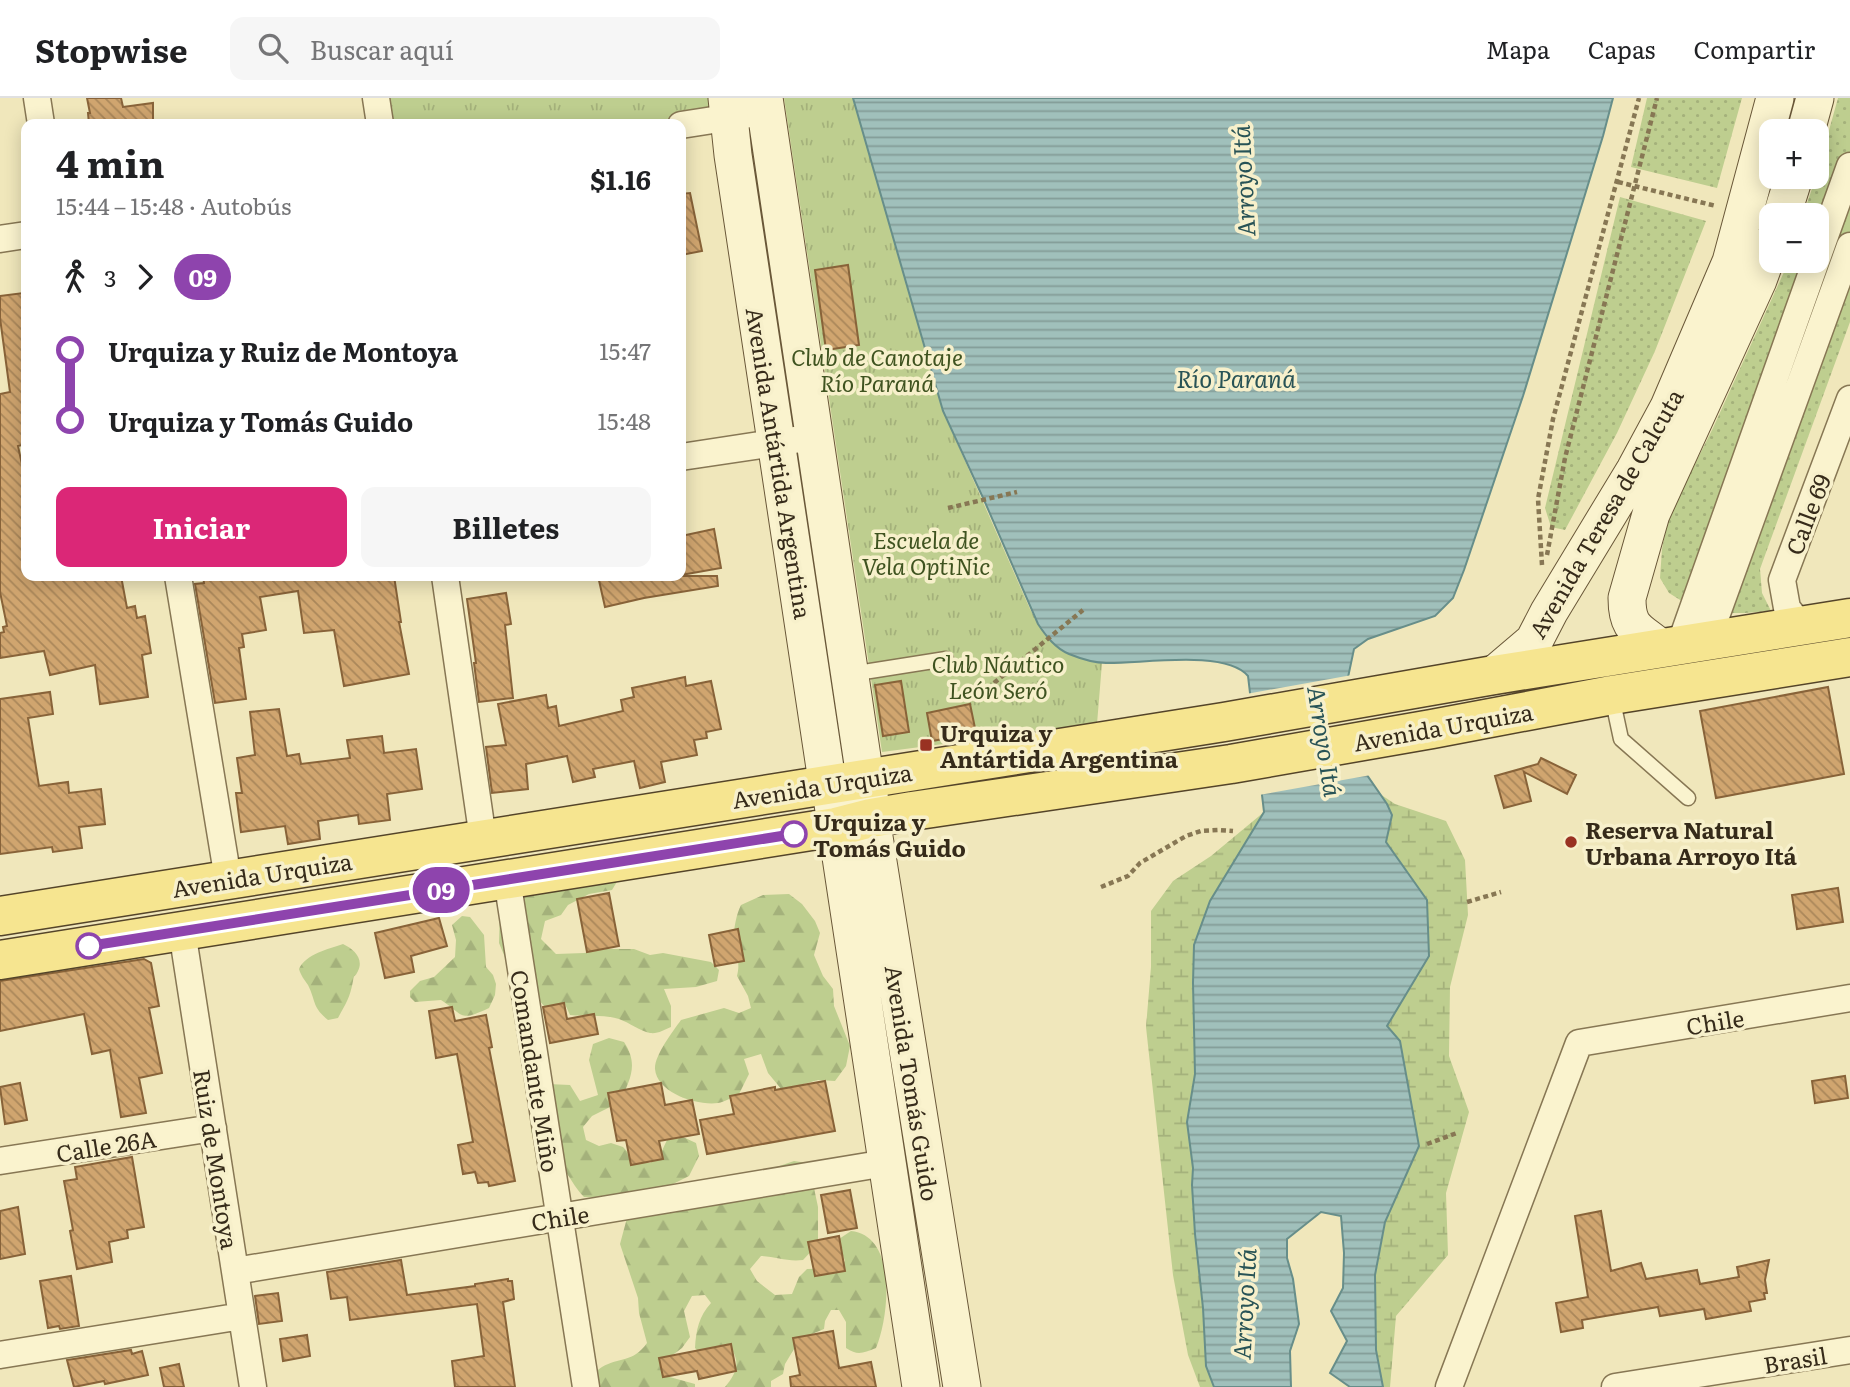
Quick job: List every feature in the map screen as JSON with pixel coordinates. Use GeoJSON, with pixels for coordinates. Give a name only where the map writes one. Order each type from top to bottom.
{"type":"FeatureCollection","features":[{"type":"Feature","properties":{"kind":"main road","name":"Avenida Teresa de Calcuta"},"geometry":{"type":"LineString","coordinates":[[1494,675],[1534,641],[1670,407],[1731,262],[1775,98]]}},
{"type":"Feature","properties":{"kind":"main road"},"geometry":{"type":"LineString","coordinates":[[1809,119],[1815,98]]}},
{"type":"Feature","properties":{"kind":"main road","name":"Avenida Antártida Argentina"},"geometry":{"type":"LineString","coordinates":[[765,105],[863,770],[867,778]]}},
{"type":"Feature","properties":{"kind":"main road","name":"Avenida Antártida Argentina"},"geometry":{"type":"LineString","coordinates":[[728,108],[825,768],[830,784],[853,822]]}},
{"type":"Feature","properties":{"kind":"main road","name":"Avenida Teresa de Calcuta"},"geometry":{"type":"LineString","coordinates":[[1683,644],[1633,627],[1627,612],[1627,598],[1651,514],[1761,273]]}},
{"type":"Feature","properties":{"kind":"main road","name":"Avenida Urquiza"},"geometry":{"type":"LineString","coordinates":[[0,916],[1224,722],[1494,675],[1850,618]]}},
{"type":"Feature","properties":{"kind":"main road","name":"Avenida Urquiza"},"geometry":{"type":"LineString","coordinates":[[0,960],[853,822],[1231,764],[1612,695],[1850,657]]}},
{"type":"Feature","properties":{"kind":"main road","name":"Avenida Tomás Guido"},"geometry":{"type":"LineString","coordinates":[[867,778],[853,822],[886,1163],[921,1387]]}},
{"type":"Feature","properties":{"kind":"main road","name":"Avenida Tomás Guido"},"geometry":{"type":"LineString","coordinates":[[853,822],[962,1387]]}},
{"type":"Feature","properties":{"kind":"street"},"geometry":{"type":"LineString","coordinates":[[37,98],[40,119]]}},
{"type":"Feature","properties":{"kind":"street"},"geometry":{"type":"LineString","coordinates":[[376,98],[379,119]]}},
{"type":"Feature","properties":{"kind":"street"},"geometry":{"type":"LineString","coordinates":[[686,123],[728,108],[765,105]]}},
{"type":"Feature","properties":{"kind":"street"},"geometry":{"type":"LineString","coordinates":[[1829,225],[1850,166]]}},
{"type":"Feature","properties":{"kind":"street"},"geometry":{"type":"LineString","coordinates":[[0,239],[21,236]]}},
{"type":"Feature","properties":{"kind":"street"},"geometry":{"type":"LineString","coordinates":[[1683,644],[1850,246]]}},
{"type":"Feature","properties":{"kind":"street"},"geometry":{"type":"LineString","coordinates":[[1683,644],[1812,273]]}},
{"type":"Feature","properties":{"kind":"street","name":"Calle 69"},"geometry":{"type":"LineString","coordinates":[[1801,626],[1787,608],[1782,580],[1850,399]]}},
{"type":"Feature","properties":{"kind":"street"},"geometry":{"type":"LineString","coordinates":[[686,456],[814,437]]}},
{"type":"Feature","properties":{"kind":"street"},"geometry":{"type":"LineString","coordinates":[[179,581],[228,880]]}},
{"type":"Feature","properties":{"kind":"street"},"geometry":{"type":"LineString","coordinates":[[446,581],[483,839]]}},
{"type":"Feature","properties":{"kind":"street","name":"Comandante Miño"},"geometry":{"type":"LineString","coordinates":[[506,879],[586,1387]]}},
{"type":"Feature","properties":{"kind":"street","name":"Ruiz de Montoya"},"geometry":{"type":"LineString","coordinates":[[181,931],[253,1387]]}},
{"type":"Feature","properties":{"kind":"street","name":"Chile"},"geometry":{"type":"LineString","coordinates":[[1449,1387],[1579,1043],[1850,998]]}},
{"type":"Feature","properties":{"kind":"street","name":"Calle 26A"},"geometry":{"type":"LineString","coordinates":[[0,1161],[212,1128]]}},
{"type":"Feature","properties":{"kind":"street","name":"Chile"},"geometry":{"type":"LineString","coordinates":[[235,1271],[886,1163]]}},
{"type":"Feature","properties":{"kind":"street"},"geometry":{"type":"LineString","coordinates":[[0,1355],[242,1316]]}},
{"type":"Feature","properties":{"kind":"street","name":"Brasil"},"geometry":{"type":"LineString","coordinates":[[1615,1387],[1850,1350]]}},
{"type":"Feature","properties":{"kind":"lane"},"geometry":{"type":"LineString","coordinates":[[849,674],[946,659]]}},
{"type":"Feature","properties":{"kind":"lane"},"geometry":{"type":"LineString","coordinates":[[1612,695],[1621,739],[1688,798]]}},
{"type":"Feature","properties":{"kind":"path"},"geometry":{"type":"LineString","coordinates":[[1639,98],[1553,419],[1538,499],[1543,576],[1565,458],[1657,98]]}},
{"type":"Feature","properties":{"kind":"path"},"geometry":{"type":"LineString","coordinates":[[1618,182],[1723,208]]}},
{"type":"Feature","properties":{"kind":"path"},"geometry":{"type":"LineString","coordinates":[[948,508],[1017,492]]}},
{"type":"Feature","properties":{"kind":"path"},"geometry":{"type":"LineString","coordinates":[[995,683],[1083,610]]}},
{"type":"Feature","properties":{"kind":"path"},"geometry":{"type":"LineString","coordinates":[[1101,887],[1128,876],[1140,863],[1186,836],[1201,831],[1233,831]]}},
{"type":"Feature","properties":{"kind":"path"},"geometry":{"type":"LineString","coordinates":[[1467,902],[1501,892]]}},
{"type":"Feature","properties":{"kind":"path"},"geometry":{"type":"LineString","coordinates":[[1427,1144],[1457,1133]]}},
{"type":"Feature","properties":{"kind":"green space"},"geometry":{"type":"Polygon","coordinates":[[[386,98],[710,98],[713,117],[686,121],[389,119],[386,98]]]}},
{"type":"Feature","properties":{"kind":"green space"},"geometry":{"type":"Polygon","coordinates":[[[784,98],[853,98],[943,411],[1038,624],[1068,654],[1102,663],[1097,724],[882,752],[784,98]]]}},
{"type":"Feature","properties":{"kind":"green space"},"geometry":{"type":"Polygon","coordinates":[[[1647,98],[1742,98],[1717,188],[1631,167],[1647,98]]]}},
{"type":"Feature","properties":{"kind":"green space"},"geometry":{"type":"Polygon","coordinates":[[[1838,98],[1850,98],[1850,322],[1760,569],[1762,593],[1771,611],[1716,613],[1685,603],[1669,593],[1660,578],[1662,549],[1669,516],[1713,428],[1784,273],[1829,273],[1829,203],[1807,203],[1812,189],[1829,189],[1829,130],[1838,98]]]}},
{"type":"Feature","properties":{"kind":"green space"},"geometry":{"type":"Polygon","coordinates":[[[1620,197],[1706,221],[1655,351],[1617,433],[1565,530],[1551,527],[1545,508],[1620,197]]]}},
{"type":"Feature","properties":{"kind":"green space"},"geometry":{"type":"Polygon","coordinates":[[[1380,794],[1395,804],[1446,821],[1465,860],[1468,915],[1450,987],[1449,1056],[1469,1112],[1446,1193],[1448,1255],[1396,1316],[1390,1387],[1377,1387],[1373,1311],[1375,1275],[1388,1210],[1387,1026],[1399,987],[1429,956],[1427,900],[1386,842],[1392,815],[1380,794]]]}},
{"type":"Feature","properties":{"kind":"green space"},"geometry":{"type":"Polygon","coordinates":[[[1264,812],[1210,901],[1193,1019],[1195,1074],[1187,1122],[1193,1168],[1195,1234],[1206,1366],[1214,1387],[1200,1387],[1188,1355],[1173,1275],[1146,1027],[1151,967],[1151,911],[1173,881],[1211,856],[1264,812]]]}},
{"type":"Feature","properties":{"kind":"green space"},"geometry":{"type":"Polygon","coordinates":[[[618,880],[612,890],[589,894],[568,905],[561,915],[545,921],[541,939],[556,954],[634,949],[650,955],[663,953],[711,962],[719,970],[717,981],[696,987],[664,989],[671,1006],[671,1027],[658,1032],[646,1032],[613,1017],[570,1015],[565,1004],[545,1007],[509,967],[499,943],[500,910],[519,887],[618,880]]]}},
{"type":"Feature","properties":{"kind":"green space"},"geometry":{"type":"Polygon","coordinates":[[[789,894],[802,904],[820,933],[814,955],[823,976],[833,989],[834,1006],[850,1046],[846,1066],[835,1081],[818,1080],[782,1090],[768,1073],[761,1054],[744,1059],[749,1074],[739,1094],[723,1102],[689,1100],[670,1091],[657,1077],[655,1069],[658,1057],[681,1020],[724,1008],[739,1013],[751,1008],[737,976],[734,933],[741,905],[763,895],[789,894]]]}},
{"type":"Feature","properties":{"kind":"green space"},"geometry":{"type":"Polygon","coordinates":[[[462,916],[470,917],[484,935],[486,967],[496,984],[495,995],[489,1008],[467,1016],[441,1000],[415,1002],[410,997],[410,991],[420,981],[434,977],[455,957],[456,940],[452,925],[462,916]]]}},
{"type":"Feature","properties":{"kind":"green space"},"geometry":{"type":"Polygon","coordinates":[[[343,944],[357,955],[360,967],[338,1018],[328,1020],[317,1007],[299,969],[312,956],[343,944]]]}},
{"type":"Feature","properties":{"kind":"green space"},"geometry":{"type":"Polygon","coordinates":[[[609,1038],[624,1042],[631,1058],[631,1072],[620,1102],[592,1116],[583,1127],[586,1140],[599,1146],[611,1143],[623,1147],[636,1161],[650,1163],[660,1155],[667,1140],[683,1137],[696,1143],[699,1156],[689,1176],[669,1186],[606,1198],[584,1197],[561,1166],[539,1147],[533,1136],[531,1121],[548,1084],[570,1085],[580,1101],[598,1095],[589,1060],[593,1044],[609,1038]]]}},
{"type":"Feature","properties":{"kind":"green space"},"geometry":{"type":"Polygon","coordinates":[[[794,1161],[807,1163],[816,1172],[814,1188],[818,1207],[818,1244],[803,1260],[761,1256],[750,1269],[757,1281],[775,1295],[792,1294],[799,1277],[807,1269],[838,1268],[845,1261],[839,1239],[851,1231],[866,1236],[877,1247],[886,1280],[884,1317],[876,1348],[861,1353],[846,1348],[846,1322],[839,1310],[831,1310],[824,1329],[800,1339],[785,1364],[783,1374],[771,1381],[771,1387],[725,1387],[736,1369],[735,1355],[732,1350],[704,1357],[695,1348],[699,1324],[711,1303],[705,1295],[692,1296],[684,1311],[690,1337],[682,1348],[670,1357],[666,1376],[695,1384],[695,1387],[589,1387],[590,1379],[600,1368],[631,1357],[647,1343],[638,1298],[620,1244],[627,1218],[794,1161]]]}},
{"type":"Feature","properties":{"kind":"water","name":"Río Paraná"},"geometry":{"type":"Polygon","coordinates":[[[853,98],[1613,98],[1523,396],[1453,598],[1435,616],[1368,639],[1354,649],[1347,682],[1367,775],[1392,815],[1386,842],[1427,900],[1429,956],[1387,1026],[1400,1041],[1419,1146],[1385,1222],[1375,1275],[1376,1350],[1383,1387],[1350,1387],[1330,1373],[1347,1341],[1331,1311],[1343,1288],[1344,1253],[1341,1216],[1321,1212],[1287,1239],[1287,1258],[1293,1279],[1299,1324],[1290,1351],[1291,1387],[1214,1387],[1206,1366],[1195,1234],[1193,1168],[1187,1122],[1195,1074],[1194,945],[1210,901],[1264,812],[1248,676],[1237,668],[1202,660],[1106,663],[1092,661],[1059,648],[1038,624],[943,411],[853,98]]]}},
{"type":"Feature","properties":{"kind":"pier"},"geometry":{"type":"Polygon","coordinates":[[[1352,675],[1351,682],[1371,775],[1259,795],[1246,694],[1352,675]]]}},
{"type":"Feature","properties":{"kind":"building"},"geometry":{"type":"Polygon","coordinates":[[[87,98],[121,98],[123,107],[153,103],[153,119],[89,119],[87,98]]]}},
{"type":"Feature","properties":{"kind":"building"},"geometry":{"type":"Polygon","coordinates":[[[686,193],[690,193],[702,251],[686,254],[686,193]]]}},
{"type":"Feature","properties":{"kind":"building"},"geometry":{"type":"Polygon","coordinates":[[[848,265],[859,345],[826,350],[815,270],[848,265]]]}},
{"type":"Feature","properties":{"kind":"building"},"geometry":{"type":"Polygon","coordinates":[[[21,293],[21,445],[18,446],[21,460],[21,581],[122,581],[127,608],[135,606],[137,618],[145,616],[151,653],[142,655],[148,697],[100,704],[95,665],[50,675],[44,651],[0,658],[0,633],[4,632],[3,627],[7,626],[0,592],[0,394],[10,392],[0,318],[0,296],[21,293]]]}},
{"type":"Feature","properties":{"kind":"building"},"geometry":{"type":"Polygon","coordinates":[[[714,529],[721,568],[686,574],[686,535],[714,529]]]}},
{"type":"Feature","properties":{"kind":"building"},"geometry":{"type":"Polygon","coordinates":[[[686,576],[717,576],[718,586],[605,607],[599,581],[686,581],[686,576]]]}},
{"type":"Feature","properties":{"kind":"building"},"geometry":{"type":"Polygon","coordinates":[[[395,581],[409,674],[344,686],[334,630],[304,633],[298,591],[260,597],[266,630],[242,634],[244,647],[239,648],[246,699],[215,703],[195,584],[395,581]]]}},
{"type":"Feature","properties":{"kind":"building"},"geometry":{"type":"Polygon","coordinates":[[[506,593],[511,624],[505,625],[513,698],[479,702],[467,599],[506,593]]]}},
{"type":"Feature","properties":{"kind":"building"},"geometry":{"type":"Polygon","coordinates":[[[685,677],[686,686],[711,681],[721,729],[706,732],[707,738],[694,740],[697,755],[661,762],[665,782],[640,788],[634,761],[593,769],[595,777],[573,782],[567,756],[526,764],[528,789],[492,793],[486,747],[506,745],[498,704],[546,695],[548,708],[556,706],[559,726],[623,711],[621,700],[634,697],[632,688],[685,677]]]}},
{"type":"Feature","properties":{"kind":"building"},"geometry":{"type":"Polygon","coordinates":[[[901,681],[909,732],[883,736],[875,685],[901,681]]]}},
{"type":"Feature","properties":{"kind":"building"},"geometry":{"type":"Polygon","coordinates":[[[1828,687],[1844,774],[1716,798],[1700,711],[1828,687]]]}},
{"type":"Feature","properties":{"kind":"building"},"geometry":{"type":"Polygon","coordinates":[[[50,692],[53,714],[28,718],[39,786],[68,782],[69,793],[101,789],[105,824],[79,827],[82,848],[53,852],[52,847],[0,854],[0,699],[50,692]]]}},
{"type":"Feature","properties":{"kind":"building"},"geometry":{"type":"Polygon","coordinates":[[[970,704],[976,733],[932,741],[927,713],[970,704]]]}},
{"type":"Feature","properties":{"kind":"building"},"geometry":{"type":"Polygon","coordinates":[[[279,709],[287,756],[299,754],[301,764],[350,758],[347,740],[382,736],[384,753],[416,749],[422,789],[387,794],[390,820],[359,824],[358,815],[318,821],[320,839],[288,844],[285,826],[241,832],[236,793],[242,793],[237,758],[255,755],[250,712],[279,709]]]}},
{"type":"Feature","properties":{"kind":"building"},"geometry":{"type":"Polygon","coordinates":[[[1541,758],[1576,775],[1567,794],[1524,772],[1531,801],[1504,808],[1495,776],[1538,764],[1541,758]]]}},
{"type":"Feature","properties":{"kind":"building"},"geometry":{"type":"Polygon","coordinates":[[[1838,888],[1843,922],[1797,929],[1792,895],[1838,888]]]}},
{"type":"Feature","properties":{"kind":"building"},"geometry":{"type":"Polygon","coordinates":[[[609,893],[619,946],[587,952],[577,899],[609,893]]]}},
{"type":"Feature","properties":{"kind":"building"},"geometry":{"type":"Polygon","coordinates":[[[439,918],[447,946],[411,956],[414,972],[385,978],[375,933],[439,918]]]}},
{"type":"Feature","properties":{"kind":"building"},"geometry":{"type":"Polygon","coordinates":[[[738,929],[744,961],[715,966],[709,935],[738,929]]]}},
{"type":"Feature","properties":{"kind":"building"},"geometry":{"type":"Polygon","coordinates":[[[144,959],[151,963],[159,1006],[149,1008],[162,1073],[139,1078],[146,1113],[121,1117],[110,1050],[92,1054],[84,1014],[0,1031],[0,981],[144,959]]]}},
{"type":"Feature","properties":{"kind":"building"},"geometry":{"type":"Polygon","coordinates":[[[564,1003],[567,1019],[594,1014],[598,1034],[550,1043],[543,1007],[564,1003]]]}},
{"type":"Feature","properties":{"kind":"building"},"geometry":{"type":"Polygon","coordinates":[[[452,1007],[455,1021],[486,1015],[492,1047],[489,1048],[515,1181],[489,1186],[488,1182],[478,1183],[475,1172],[463,1174],[458,1145],[473,1142],[457,1054],[436,1058],[429,1011],[452,1007]]]}},
{"type":"Feature","properties":{"kind":"building"},"geometry":{"type":"Polygon","coordinates":[[[1845,1076],[1848,1098],[1815,1103],[1812,1081],[1845,1076]]]}},
{"type":"Feature","properties":{"kind":"building"},"geometry":{"type":"Polygon","coordinates":[[[825,1081],[835,1131],[707,1154],[700,1120],[734,1114],[730,1096],[825,1081]]]}},
{"type":"Feature","properties":{"kind":"building"},"geometry":{"type":"Polygon","coordinates":[[[20,1083],[27,1120],[5,1124],[0,1087],[20,1083]]]}},
{"type":"Feature","properties":{"kind":"building"},"geometry":{"type":"Polygon","coordinates":[[[661,1083],[665,1105],[692,1100],[699,1134],[659,1141],[663,1159],[631,1165],[626,1140],[617,1141],[608,1093],[661,1083]]]}},
{"type":"Feature","properties":{"kind":"building"},"geometry":{"type":"Polygon","coordinates":[[[132,1157],[144,1227],[127,1230],[128,1238],[109,1242],[112,1262],[77,1269],[64,1181],[77,1179],[75,1167],[132,1157]]]}},
{"type":"Feature","properties":{"kind":"building"},"geometry":{"type":"Polygon","coordinates":[[[850,1190],[857,1228],[828,1233],[821,1195],[850,1190]]]}},
{"type":"Feature","properties":{"kind":"building"},"geometry":{"type":"Polygon","coordinates":[[[18,1207],[25,1254],[0,1259],[0,1211],[18,1207]]]}},
{"type":"Feature","properties":{"kind":"building"},"geometry":{"type":"Polygon","coordinates":[[[1601,1211],[1611,1271],[1641,1263],[1646,1279],[1697,1270],[1700,1284],[1739,1277],[1737,1267],[1769,1260],[1765,1299],[1749,1302],[1751,1311],[1706,1319],[1704,1309],[1660,1316],[1658,1307],[1582,1320],[1583,1328],[1561,1332],[1556,1303],[1588,1297],[1575,1216],[1601,1211]]]}},
{"type":"Feature","properties":{"kind":"building"},"geometry":{"type":"Polygon","coordinates":[[[839,1236],[845,1271],[815,1276],[808,1242],[839,1236]]]}},
{"type":"Feature","properties":{"kind":"building"},"geometry":{"type":"Polygon","coordinates":[[[401,1260],[407,1295],[508,1279],[512,1281],[514,1299],[503,1302],[515,1387],[455,1387],[452,1361],[484,1356],[477,1304],[350,1320],[347,1297],[331,1299],[327,1272],[401,1260]]]}},
{"type":"Feature","properties":{"kind":"building"},"geometry":{"type":"Polygon","coordinates":[[[71,1276],[79,1326],[48,1328],[40,1281],[71,1276]]]}},
{"type":"Feature","properties":{"kind":"building"},"geometry":{"type":"Polygon","coordinates":[[[278,1293],[282,1321],[259,1324],[255,1296],[278,1293]]]}},
{"type":"Feature","properties":{"kind":"building"},"geometry":{"type":"Polygon","coordinates":[[[833,1331],[839,1368],[871,1362],[876,1387],[791,1387],[790,1377],[800,1375],[793,1338],[833,1331]]]}},
{"type":"Feature","properties":{"kind":"building"},"geometry":{"type":"Polygon","coordinates":[[[307,1335],[310,1356],[283,1361],[280,1339],[307,1335]]]}},
{"type":"Feature","properties":{"kind":"building"},"geometry":{"type":"Polygon","coordinates":[[[731,1344],[736,1371],[699,1379],[697,1371],[663,1377],[659,1358],[731,1344]]]}},
{"type":"Feature","properties":{"kind":"building"},"geometry":{"type":"Polygon","coordinates":[[[131,1350],[132,1354],[142,1351],[148,1375],[74,1387],[67,1360],[131,1350]]]}},
{"type":"Feature","properties":{"kind":"building"},"geometry":{"type":"Polygon","coordinates":[[[179,1364],[184,1387],[164,1387],[160,1368],[179,1364]]]}},
{"type":"Feature","properties":{"kind":"bus line","name":"09"},"geometry":{"type":"LineString","coordinates":[[89,946],[794,834]]}},
{"type":"Feature","properties":{"kind":"place","name":"Urquiza y Antártida Argentina"},"geometry":{"type":"Point","coordinates":[926,745]}},
{"type":"Feature","properties":{"kind":"place","name":"Urquiza y Tomás Guido"},"geometry":{"type":"Point","coordinates":[794,834]}},
{"type":"Feature","properties":{"kind":"place","name":"Reserva Natural Urbana Arroyo Itá"},"geometry":{"type":"Point","coordinates":[1571,842]}},
{"type":"Feature","properties":{"kind":"water label","name":"Arroyo Itá"},"geometry":{"type":"Point","coordinates":[1242,181]}},
{"type":"Feature","properties":{"kind":"water label","name":"Arroyo Itá"},"geometry":{"type":"Point","coordinates":[1326,741]}},
{"type":"Feature","properties":{"kind":"water label","name":"Arroyo Itá"},"geometry":{"type":"Point","coordinates":[1243,1304]}},
{"type":"Feature","properties":{"kind":"park label","name":"Club de Canotaje Río Paraná"},"geometry":{"type":"Point","coordinates":[877,369]}},
{"type":"Feature","properties":{"kind":"park label","name":"Escuela de Vela OptiNic"},"geometry":{"type":"Point","coordinates":[926,552]}},
{"type":"Feature","properties":{"kind":"park label","name":"Club Náutico León Seró"},"geometry":{"type":"Point","coordinates":[998,676]}}]}
